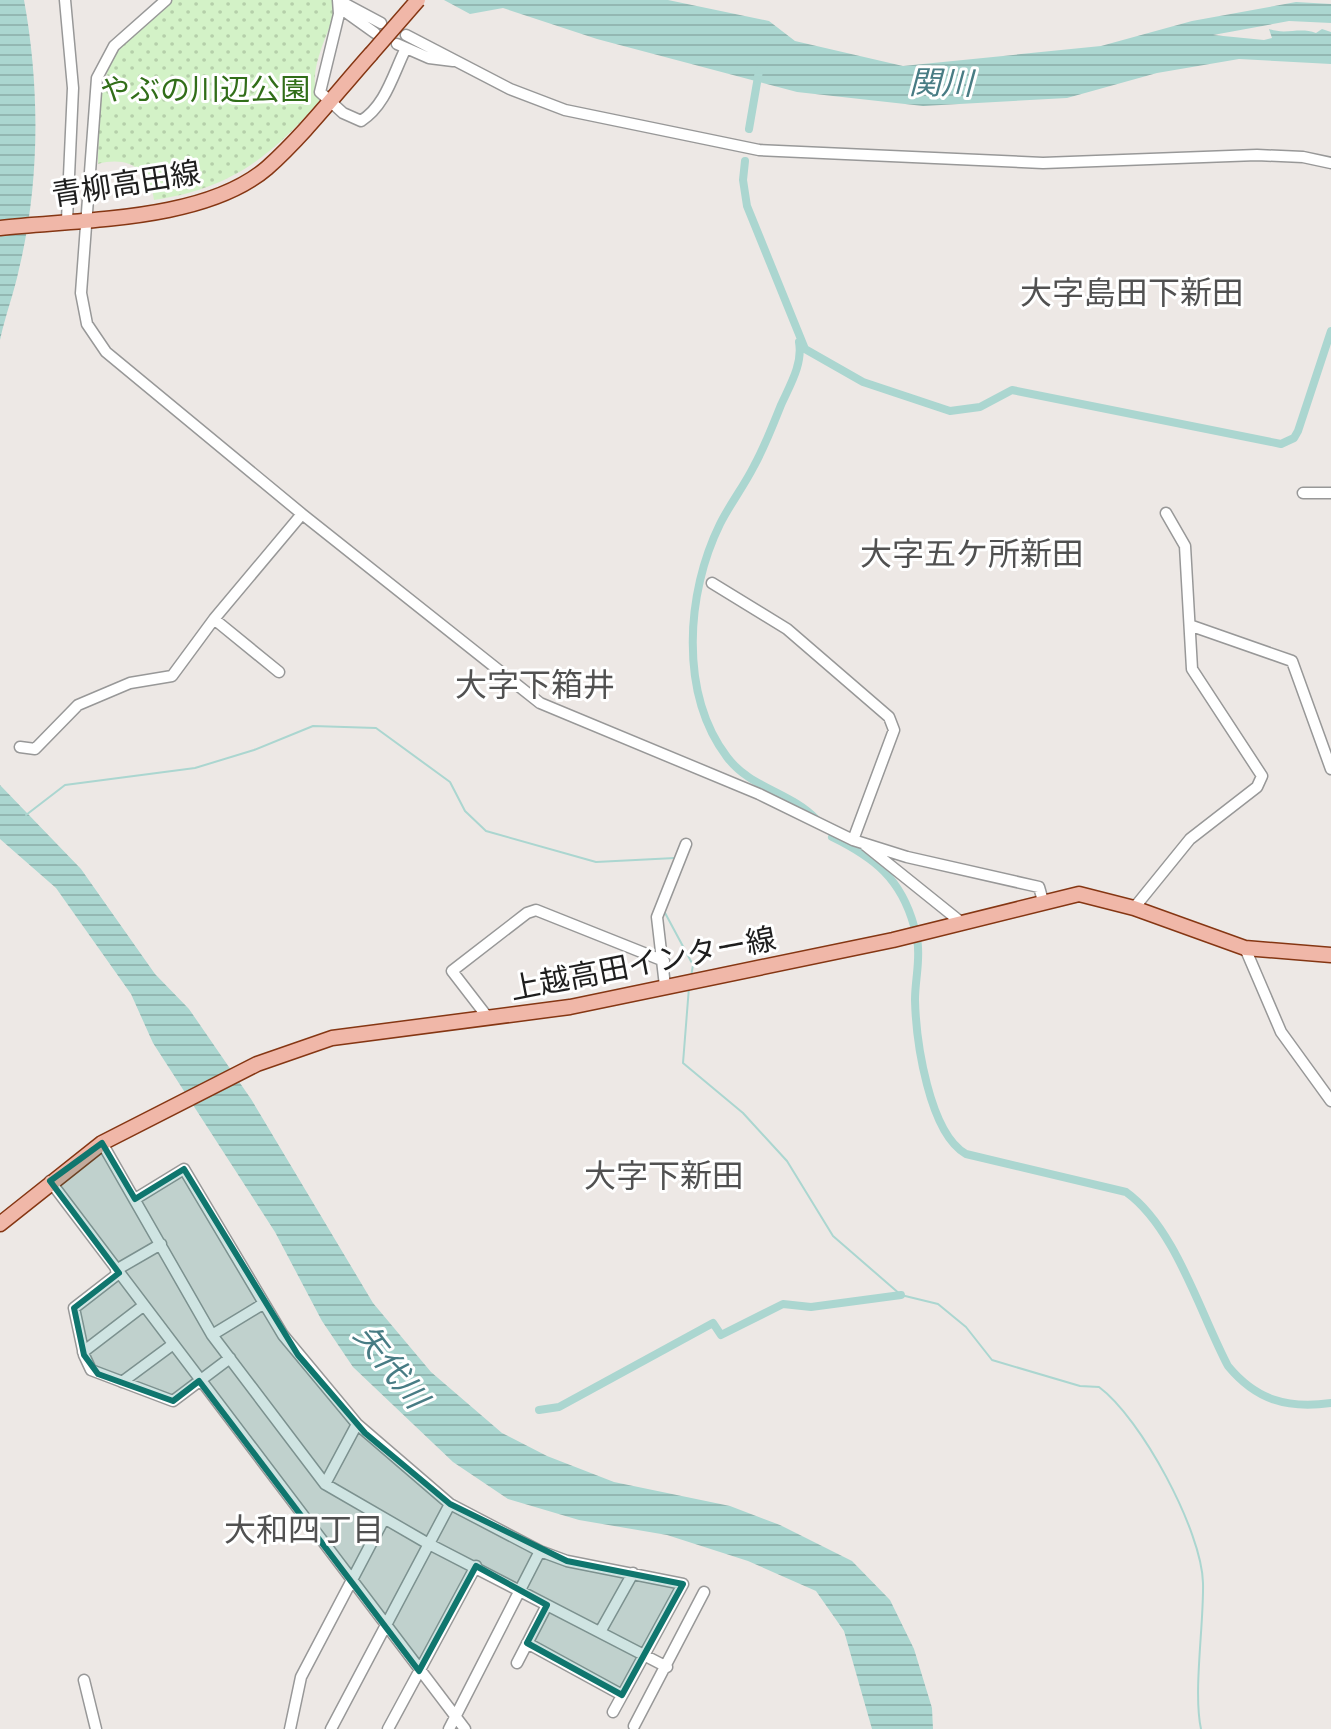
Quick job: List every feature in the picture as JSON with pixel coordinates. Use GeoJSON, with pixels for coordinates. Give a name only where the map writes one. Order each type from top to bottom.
{"type":"FeatureCollection","features":[{"type":"Feature","properties":{"kind":"main road","name":"青柳高田線"},"geometry":{"type":"LineString","coordinates":[[0,228],[174,208],[220,196],[265,170],[418,0]]}},
{"type":"Feature","properties":{"kind":"main road","name":"上越高田インター線"},"geometry":{"type":"LineString","coordinates":[[0,1224],[50,1181],[102,1143],[284,1051],[332,1038],[570,1007],[769,967],[962,923],[1043,901],[1088,895],[1245,948],[1331,955]]}},
{"type":"Feature","properties":{"kind":"street"},"geometry":{"type":"LineString","coordinates":[[62,221],[73,88],[65,0]]}},
{"type":"Feature","properties":{"kind":"street"},"geometry":{"type":"LineString","coordinates":[[166,0],[114,46],[97,78],[82,304],[97,342],[128,372],[302,514],[540,703],[759,794],[858,841],[907,857],[1039,887],[1043,901]]}},
{"type":"Feature","properties":{"kind":"street"},"geometry":{"type":"LineString","coordinates":[[378,28],[338,0],[340,8],[320,92],[353,119],[361,121],[371,115],[388,90],[401,46],[429,58],[455,61]]}},
{"type":"Feature","properties":{"kind":"street"},"geometry":{"type":"LineString","coordinates":[[406,35],[510,89],[588,117],[759,150],[1043,163],[1257,155],[1303,157],[1331,163]]}},
{"type":"Feature","properties":{"kind":"street"},"geometry":{"type":"LineString","coordinates":[[1303,493],[1331,493]]}},
{"type":"Feature","properties":{"kind":"street"},"geometry":{"type":"LineString","coordinates":[[1134,908],[1190,839],[1257,787],[1262,776],[1192,669],[1192,626],[1185,546],[1166,513]]}},
{"type":"Feature","properties":{"kind":"street"},"geometry":{"type":"LineString","coordinates":[[20,747],[35,749],[78,705],[130,683],[172,676],[214,619],[302,514]]}},
{"type":"Feature","properties":{"kind":"street"},"geometry":{"type":"LineString","coordinates":[[712,583],[787,629],[889,717],[894,730],[858,841]]}},
{"type":"Feature","properties":{"kind":"street"},"geometry":{"type":"LineString","coordinates":[[214,619],[279,672]]}},
{"type":"Feature","properties":{"kind":"street"},"geometry":{"type":"LineString","coordinates":[[1192,626],[1292,661],[1331,769]]}},
{"type":"Feature","properties":{"kind":"street"},"geometry":{"type":"LineString","coordinates":[[858,841],[962,923]]}},
{"type":"Feature","properties":{"kind":"street"},"geometry":{"type":"LineString","coordinates":[[665,986],[657,917],[686,844]]}},
{"type":"Feature","properties":{"kind":"street"},"geometry":{"type":"LineString","coordinates":[[489,1019],[452,971],[527,913],[536,910],[664,961]]}},
{"type":"Feature","properties":{"kind":"street"},"geometry":{"type":"LineString","coordinates":[[1245,948],[1281,1032],[1331,1101]]}},
{"type":"Feature","properties":{"kind":"street"},"geometry":{"type":"LineString","coordinates":[[102,1143],[212,1335],[325,1484],[427,1543],[667,1667]]}},
{"type":"Feature","properties":{"kind":"street"},"geometry":{"type":"LineString","coordinates":[[135,1199],[184,1169],[263,1304],[298,1355],[357,1424],[450,1504],[540,1551],[567,1561],[683,1584],[613,1712]]}},
{"type":"Feature","properties":{"kind":"street"},"geometry":{"type":"LineString","coordinates":[[50,1181],[465,1729]]}},
{"type":"Feature","properties":{"kind":"street"},"geometry":{"type":"LineString","coordinates":[[161,1244],[118,1272],[74,1308],[83,1352],[91,1370],[173,1401],[230,1358]]}},
{"type":"Feature","properties":{"kind":"street"},"geometry":{"type":"LineString","coordinates":[[212,1335],[263,1304]]}},
{"type":"Feature","properties":{"kind":"street"},"geometry":{"type":"LineString","coordinates":[[83,1352],[143,1306]]}},
{"type":"Feature","properties":{"kind":"street"},"geometry":{"type":"LineString","coordinates":[[122,1382],[172,1345]]}},
{"type":"Feature","properties":{"kind":"street"},"geometry":{"type":"LineString","coordinates":[[325,1484],[357,1424]]}},
{"type":"Feature","properties":{"kind":"street"},"geometry":{"type":"LineString","coordinates":[[331,1729],[450,1504]]}},
{"type":"Feature","properties":{"kind":"street"},"geometry":{"type":"LineString","coordinates":[[290,1729],[301,1677],[384,1519]]}},
{"type":"Feature","properties":{"kind":"street"},"geometry":{"type":"LineString","coordinates":[[449,1729],[540,1551]]}},
{"type":"Feature","properties":{"kind":"street"},"geometry":{"type":"LineString","coordinates":[[388,1729],[476,1566]]}},
{"type":"Feature","properties":{"kind":"street"},"geometry":{"type":"LineString","coordinates":[[600,1632],[633,1573]]}},
{"type":"Feature","properties":{"kind":"street"},"geometry":{"type":"LineString","coordinates":[[634,1726],[704,1592]]}},
{"type":"Feature","properties":{"kind":"street"},"geometry":{"type":"LineString","coordinates":[[517,1663],[547,1605]]}},
{"type":"Feature","properties":{"kind":"street"},"geometry":{"type":"LineString","coordinates":[[527,1643],[622,1695]]}},
{"type":"Feature","properties":{"kind":"street"},"geometry":{"type":"LineString","coordinates":[[84,1680],[96,1729]]}},
{"type":"Feature","properties":{"kind":"highlighted area"},"geometry":{"type":"Polygon","coordinates":[[[102,1143],[135,1199],[184,1169],[298,1355],[365,1433],[450,1504],[567,1561],[683,1584],[622,1695],[527,1643],[547,1605],[476,1566],[419,1671],[199,1381],[173,1401],[98,1374],[84,1355],[74,1308],[119,1273],[50,1181],[102,1143]]]}},
{"type":"Feature","properties":{"kind":"green space","name":"やぶの川辺公園"},"geometry":{"type":"Polygon","coordinates":[[[172,0],[332,0],[336,9],[316,67],[316,90],[320,100],[302,120],[266,154],[227,179],[181,195],[154,200],[148,180],[135,167],[118,162],[98,164],[100,108],[108,70],[117,53],[130,37],[172,0]]]}},
{"type":"Feature","properties":{"kind":"water"},"geometry":{"type":"Polygon","coordinates":[[[0,0],[24,0],[33,67],[35,135],[26,236],[0,340],[0,0]]]}},
{"type":"Feature","properties":{"kind":"water","name":"関川"},"geometry":{"type":"Polygon","coordinates":[[[444,0],[668,0],[769,21],[795,41],[903,66],[1101,46],[1192,21],[1296,2],[1331,4],[1331,23],[1289,21],[1213,35],[1264,40],[1272,38],[1269,29],[1316,33],[1322,29],[1331,32],[1331,64],[1239,59],[1157,73],[1067,98],[923,106],[797,92],[597,39],[503,8],[470,14],[444,0]]]}},
{"type":"Feature","properties":{"kind":"water","name":"矢代川"},"geometry":{"type":"Polygon","coordinates":[[[0,785],[81,869],[155,974],[189,1009],[251,1099],[373,1303],[431,1372],[502,1433],[547,1456],[614,1482],[730,1506],[780,1525],[852,1561],[890,1600],[914,1649],[932,1708],[933,1729],[872,1729],[844,1631],[816,1591],[748,1561],[667,1535],[579,1520],[508,1499],[453,1462],[353,1367],[322,1321],[275,1232],[153,1043],[131,994],[56,888],[0,839],[0,785]]]}},
{"type":"Feature","properties":{"kind":"waterway"},"geometry":{"type":"LineString","coordinates":[[749,129],[759,71]]}},
{"type":"Feature","properties":{"kind":"waterway"},"geometry":{"type":"LineString","coordinates":[[745,161],[743,180],[747,206],[805,349],[863,382],[950,411],[980,407],[1012,390],[1281,444],[1294,438],[1298,431],[1331,331]]}},
{"type":"Feature","properties":{"kind":"waterway"},"geometry":{"type":"LineString","coordinates":[[799,342],[795,374],[769,436],[720,524],[709,551],[700,581],[693,642],[701,703],[727,757],[747,776],[794,802],[816,819]]}},
{"type":"Feature","properties":{"kind":"waterway"},"geometry":{"type":"LineString","coordinates":[[26,815],[65,785],[195,768],[254,750],[313,726],[376,728],[450,782],[465,811],[486,831],[596,862],[675,858]]}},
{"type":"Feature","properties":{"kind":"waterway"},"geometry":{"type":"LineString","coordinates":[[832,837],[861,853],[884,872],[902,895],[914,926]]}},
{"type":"Feature","properties":{"kind":"waterway"},"geometry":{"type":"LineString","coordinates":[[664,911],[693,965],[691,977]]}},
{"type":"Feature","properties":{"kind":"waterway"},"geometry":{"type":"LineString","coordinates":[[917,939],[915,1000],[922,1061],[934,1107],[953,1143],[966,1154],[1126,1192],[1159,1226],[1185,1272],[1228,1366],[1239,1378],[1274,1400],[1300,1405],[1331,1403]]}},
{"type":"Feature","properties":{"kind":"waterway"},"geometry":{"type":"LineString","coordinates":[[689,987],[683,1063],[743,1113],[787,1161],[833,1236],[901,1295],[938,1304],[966,1327],[992,1360],[1080,1386],[1099,1387],[1133,1423],[1181,1506],[1200,1561],[1203,1583],[1198,1696],[1201,1729]]}},
{"type":"Feature","properties":{"kind":"waterway"},"geometry":{"type":"LineString","coordinates":[[539,1410],[559,1407],[713,1323],[721,1335],[783,1304],[811,1307],[901,1295]]}},
{"type":"Feature","properties":{"kind":"district","name":"大字島田下新田"},"geometry":{"type":"Point","coordinates":[1132,293]}},
{"type":"Feature","properties":{"kind":"district","name":"大字五ケ所新田"},"geometry":{"type":"Point","coordinates":[972,554]}},
{"type":"Feature","properties":{"kind":"district","name":"大字下箱井"},"geometry":{"type":"Point","coordinates":[535,685]}},
{"type":"Feature","properties":{"kind":"district","name":"大字下新田"},"geometry":{"type":"Point","coordinates":[664,1176]}},
{"type":"Feature","properties":{"kind":"district","name":"大和四丁目"},"geometry":{"type":"Point","coordinates":[304,1530]}}]}
